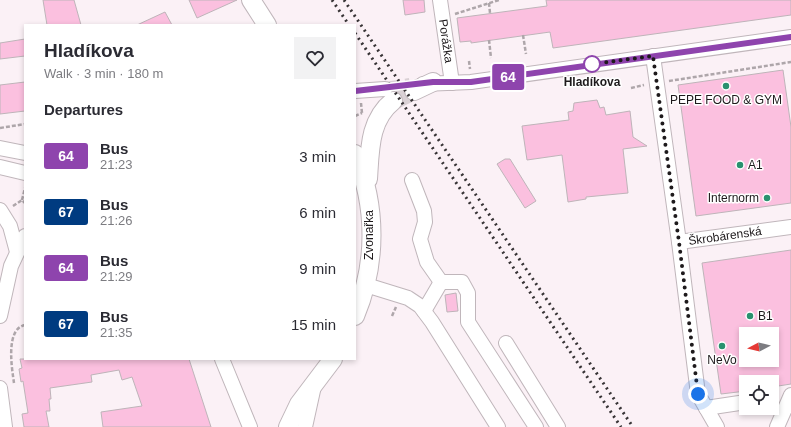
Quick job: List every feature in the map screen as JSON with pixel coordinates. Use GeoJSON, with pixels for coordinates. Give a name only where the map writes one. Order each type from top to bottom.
{"type":"FeatureCollection","features":[{"type":"Feature","properties":{"kind":"main road"},"geometry":{"type":"LineString","coordinates":[[250,0],[266,24]]}},
{"type":"Feature","properties":{"kind":"main road"},"geometry":{"type":"LineString","coordinates":[[412,88],[433,82]]}},
{"type":"Feature","properties":{"kind":"main road"},"geometry":{"type":"LineString","coordinates":[[368,194],[370,146],[372,135],[380,115],[384,110],[389,95]]}},
{"type":"Feature","properties":{"kind":"main road","name":"Zvonařka"},"geometry":{"type":"LineString","coordinates":[[356,157],[368,194],[372,247],[366,285],[356,313]]}},
{"type":"Feature","properties":{"kind":"main road"},"geometry":{"type":"LineString","coordinates":[[288,427],[299,404],[332,360]]}},
{"type":"Feature","properties":{"kind":"street","name":"Porážka"},"geometry":{"type":"LineString","coordinates":[[440,0],[452,83]]}},
{"type":"Feature","properties":{"kind":"street"},"geometry":{"type":"LineString","coordinates":[[433,82],[471,82],[791,37]]}},
{"type":"Feature","properties":{"kind":"street","name":"Škrobárenská"},"geometry":{"type":"LineString","coordinates":[[653,56],[679,242],[791,227]]}},
{"type":"Feature","properties":{"kind":"street"},"geometry":{"type":"LineString","coordinates":[[356,91],[389,95]]}},
{"type":"Feature","properties":{"kind":"street"},"geometry":{"type":"LineString","coordinates":[[0,148],[24,153]]}},
{"type":"Feature","properties":{"kind":"street"},"geometry":{"type":"LineString","coordinates":[[0,167],[24,173]]}},
{"type":"Feature","properties":{"kind":"street"},"geometry":{"type":"LineString","coordinates":[[412,180],[424,211],[425,222],[420,239],[426,262],[441,282]]}},
{"type":"Feature","properties":{"kind":"street"},"geometry":{"type":"LineString","coordinates":[[4,209],[17,252]]}},
{"type":"Feature","properties":{"kind":"street"},"geometry":{"type":"LineString","coordinates":[[0,316],[4,278],[24,238]]}},
{"type":"Feature","properties":{"kind":"street"},"geometry":{"type":"LineString","coordinates":[[679,242],[698,394],[717,427]]}},
{"type":"Feature","properties":{"kind":"street"},"geometry":{"type":"LineString","coordinates":[[424,311],[441,282]]}},
{"type":"Feature","properties":{"kind":"street"},"geometry":{"type":"LineString","coordinates":[[441,282],[462,282],[468,293],[468,322],[536,427]]}},
{"type":"Feature","properties":{"kind":"street"},"geometry":{"type":"LineString","coordinates":[[366,285],[408,298],[420,306],[498,427]]}},
{"type":"Feature","properties":{"kind":"street"},"geometry":{"type":"LineString","coordinates":[[506,343],[558,427]]}},
{"type":"Feature","properties":{"kind":"street"},"geometry":{"type":"LineString","coordinates":[[222,360],[250,427]]}},
{"type":"Feature","properties":{"kind":"street"},"geometry":{"type":"LineString","coordinates":[[306,427],[315,384]]}},
{"type":"Feature","properties":{"kind":"street"},"geometry":{"type":"LineString","coordinates":[[0,388],[5,427]]}},
{"type":"Feature","properties":{"kind":"street"},"geometry":{"type":"LineString","coordinates":[[777,427],[791,395]]}},
{"type":"Feature","properties":{"kind":"street"},"geometry":{"type":"LineString","coordinates":[[706,408],[739,403]]}},
{"type":"Feature","properties":{"kind":"path"},"geometry":{"type":"LineString","coordinates":[[455,14],[499,0]]}},
{"type":"Feature","properties":{"kind":"path"},"geometry":{"type":"LineString","coordinates":[[489,3],[490,13]]}},
{"type":"Feature","properties":{"kind":"path"},"geometry":{"type":"LineString","coordinates":[[523,35],[526,54]]}},
{"type":"Feature","properties":{"kind":"path"},"geometry":{"type":"LineString","coordinates":[[489,40],[491,58]]}},
{"type":"Feature","properties":{"kind":"path"},"geometry":{"type":"LineString","coordinates":[[675,80],[791,62]]}},
{"type":"Feature","properties":{"kind":"path"},"geometry":{"type":"LineString","coordinates":[[356,115],[362,112]]}},
{"type":"Feature","properties":{"kind":"path"},"geometry":{"type":"LineString","coordinates":[[0,128],[24,124]]}},
{"type":"Feature","properties":{"kind":"path"},"geometry":{"type":"LineString","coordinates":[[4,209],[24,201]]}},
{"type":"Feature","properties":{"kind":"path"},"geometry":{"type":"LineString","coordinates":[[15,390],[11,349],[16,331],[24,325]]}},
{"type":"Feature","properties":{"kind":"building"},"geometry":{"type":"Polygon","coordinates":[[[43,0],[74,0],[81,24],[47,24],[43,0]]]}},
{"type":"Feature","properties":{"kind":"building"},"geometry":{"type":"Polygon","coordinates":[[[189,0],[237,0],[197,18],[189,0]]]}},
{"type":"Feature","properties":{"kind":"building"},"geometry":{"type":"Polygon","coordinates":[[[403,0],[424,0],[425,12],[405,15],[403,0]]]}},
{"type":"Feature","properties":{"kind":"building"},"geometry":{"type":"Polygon","coordinates":[[[546,0],[791,0],[791,15],[553,48],[550,32],[471,43],[471,41],[460,42],[457,18],[547,6],[546,0]]]}},
{"type":"Feature","properties":{"kind":"building"},"geometry":{"type":"Polygon","coordinates":[[[165,12],[171,24],[139,24],[165,12]]]}},
{"type":"Feature","properties":{"kind":"building"},"geometry":{"type":"Polygon","coordinates":[[[24,39],[24,56],[0,59],[0,43],[24,39]]]}},
{"type":"Feature","properties":{"kind":"building","name":"A1"},"geometry":{"type":"Polygon","coordinates":[[[783,70],[791,127],[791,203],[696,216],[678,85],[783,70]]]}},
{"type":"Feature","properties":{"kind":"building"},"geometry":{"type":"Polygon","coordinates":[[[24,82],[24,111],[0,114],[0,85],[24,82]]]}},
{"type":"Feature","properties":{"kind":"building"},"geometry":{"type":"Polygon","coordinates":[[[597,100],[600,108],[604,107],[606,115],[630,111],[633,137],[647,146],[623,149],[628,193],[586,197],[586,199],[568,202],[562,155],[527,160],[522,126],[569,120],[568,112],[573,111],[574,103],[597,100]]]}},
{"type":"Feature","properties":{"kind":"building"},"geometry":{"type":"Polygon","coordinates":[[[505,159],[510,159],[536,201],[525,208],[497,164],[505,159]]]}},
{"type":"Feature","properties":{"kind":"building","name":"B1"},"geometry":{"type":"Polygon","coordinates":[[[791,250],[791,384],[779,386],[779,375],[739,375],[739,392],[721,394],[702,263],[791,250]]]}},
{"type":"Feature","properties":{"kind":"building"},"geometry":{"type":"Polygon","coordinates":[[[456,293],[458,311],[447,312],[445,295],[456,293]]]}},
{"type":"Feature","properties":{"kind":"building"},"geometry":{"type":"Polygon","coordinates":[[[20,359],[189,360],[211,427],[103,427],[101,412],[142,406],[132,377],[122,380],[119,370],[91,375],[92,382],[50,388],[50,411],[46,411],[49,427],[24,427],[22,414],[28,413],[23,381],[21,382],[19,369],[22,368],[20,359]]]}},
{"type":"Feature","properties":{"kind":"tunnel"},"geometry":{"type":"LineString","coordinates":[[385,89],[410,85]]}},
{"type":"Feature","properties":{"kind":"tunnel"},"geometry":{"type":"LineString","coordinates":[[393,101],[414,91]]}},
{"type":"Feature","properties":{"kind":"railway"},"geometry":{"type":"LineString","coordinates":[[332,0],[348,24]]}},
{"type":"Feature","properties":{"kind":"railway"},"geometry":{"type":"LineString","coordinates":[[344,0],[633,427]]}},
{"type":"Feature","properties":{"kind":"railway"},"geometry":{"type":"LineString","coordinates":[[356,34],[621,427]]}},
{"type":"Feature","properties":{"kind":"bus line","name":"64"},"geometry":{"type":"LineString","coordinates":[[356,91],[385,89],[433,82],[471,82],[791,37]]}},
{"type":"Feature","properties":{"kind":"place","name":"Hladíkova"},"geometry":{"type":"Point","coordinates":[592,64]}},
{"type":"Feature","properties":{"kind":"place","name":"PEPE FOOD & GYM"},"geometry":{"type":"Point","coordinates":[726,86]}},
{"type":"Feature","properties":{"kind":"place","name":"A1"},"geometry":{"type":"Point","coordinates":[740,165]}},
{"type":"Feature","properties":{"kind":"place","name":"Internorm"},"geometry":{"type":"Point","coordinates":[767,198]}},
{"type":"Feature","properties":{"kind":"place","name":"B1"},"geometry":{"type":"Point","coordinates":[750,316]}},
{"type":"Feature","properties":{"kind":"place","name":"NeVo"},"geometry":{"type":"Point","coordinates":[722,346]}},
{"type":"Feature","properties":{"kind":"route"},"geometry":{"type":"LineString","coordinates":[[592,64],[653,56],[679,242],[698,394]]}}]}
